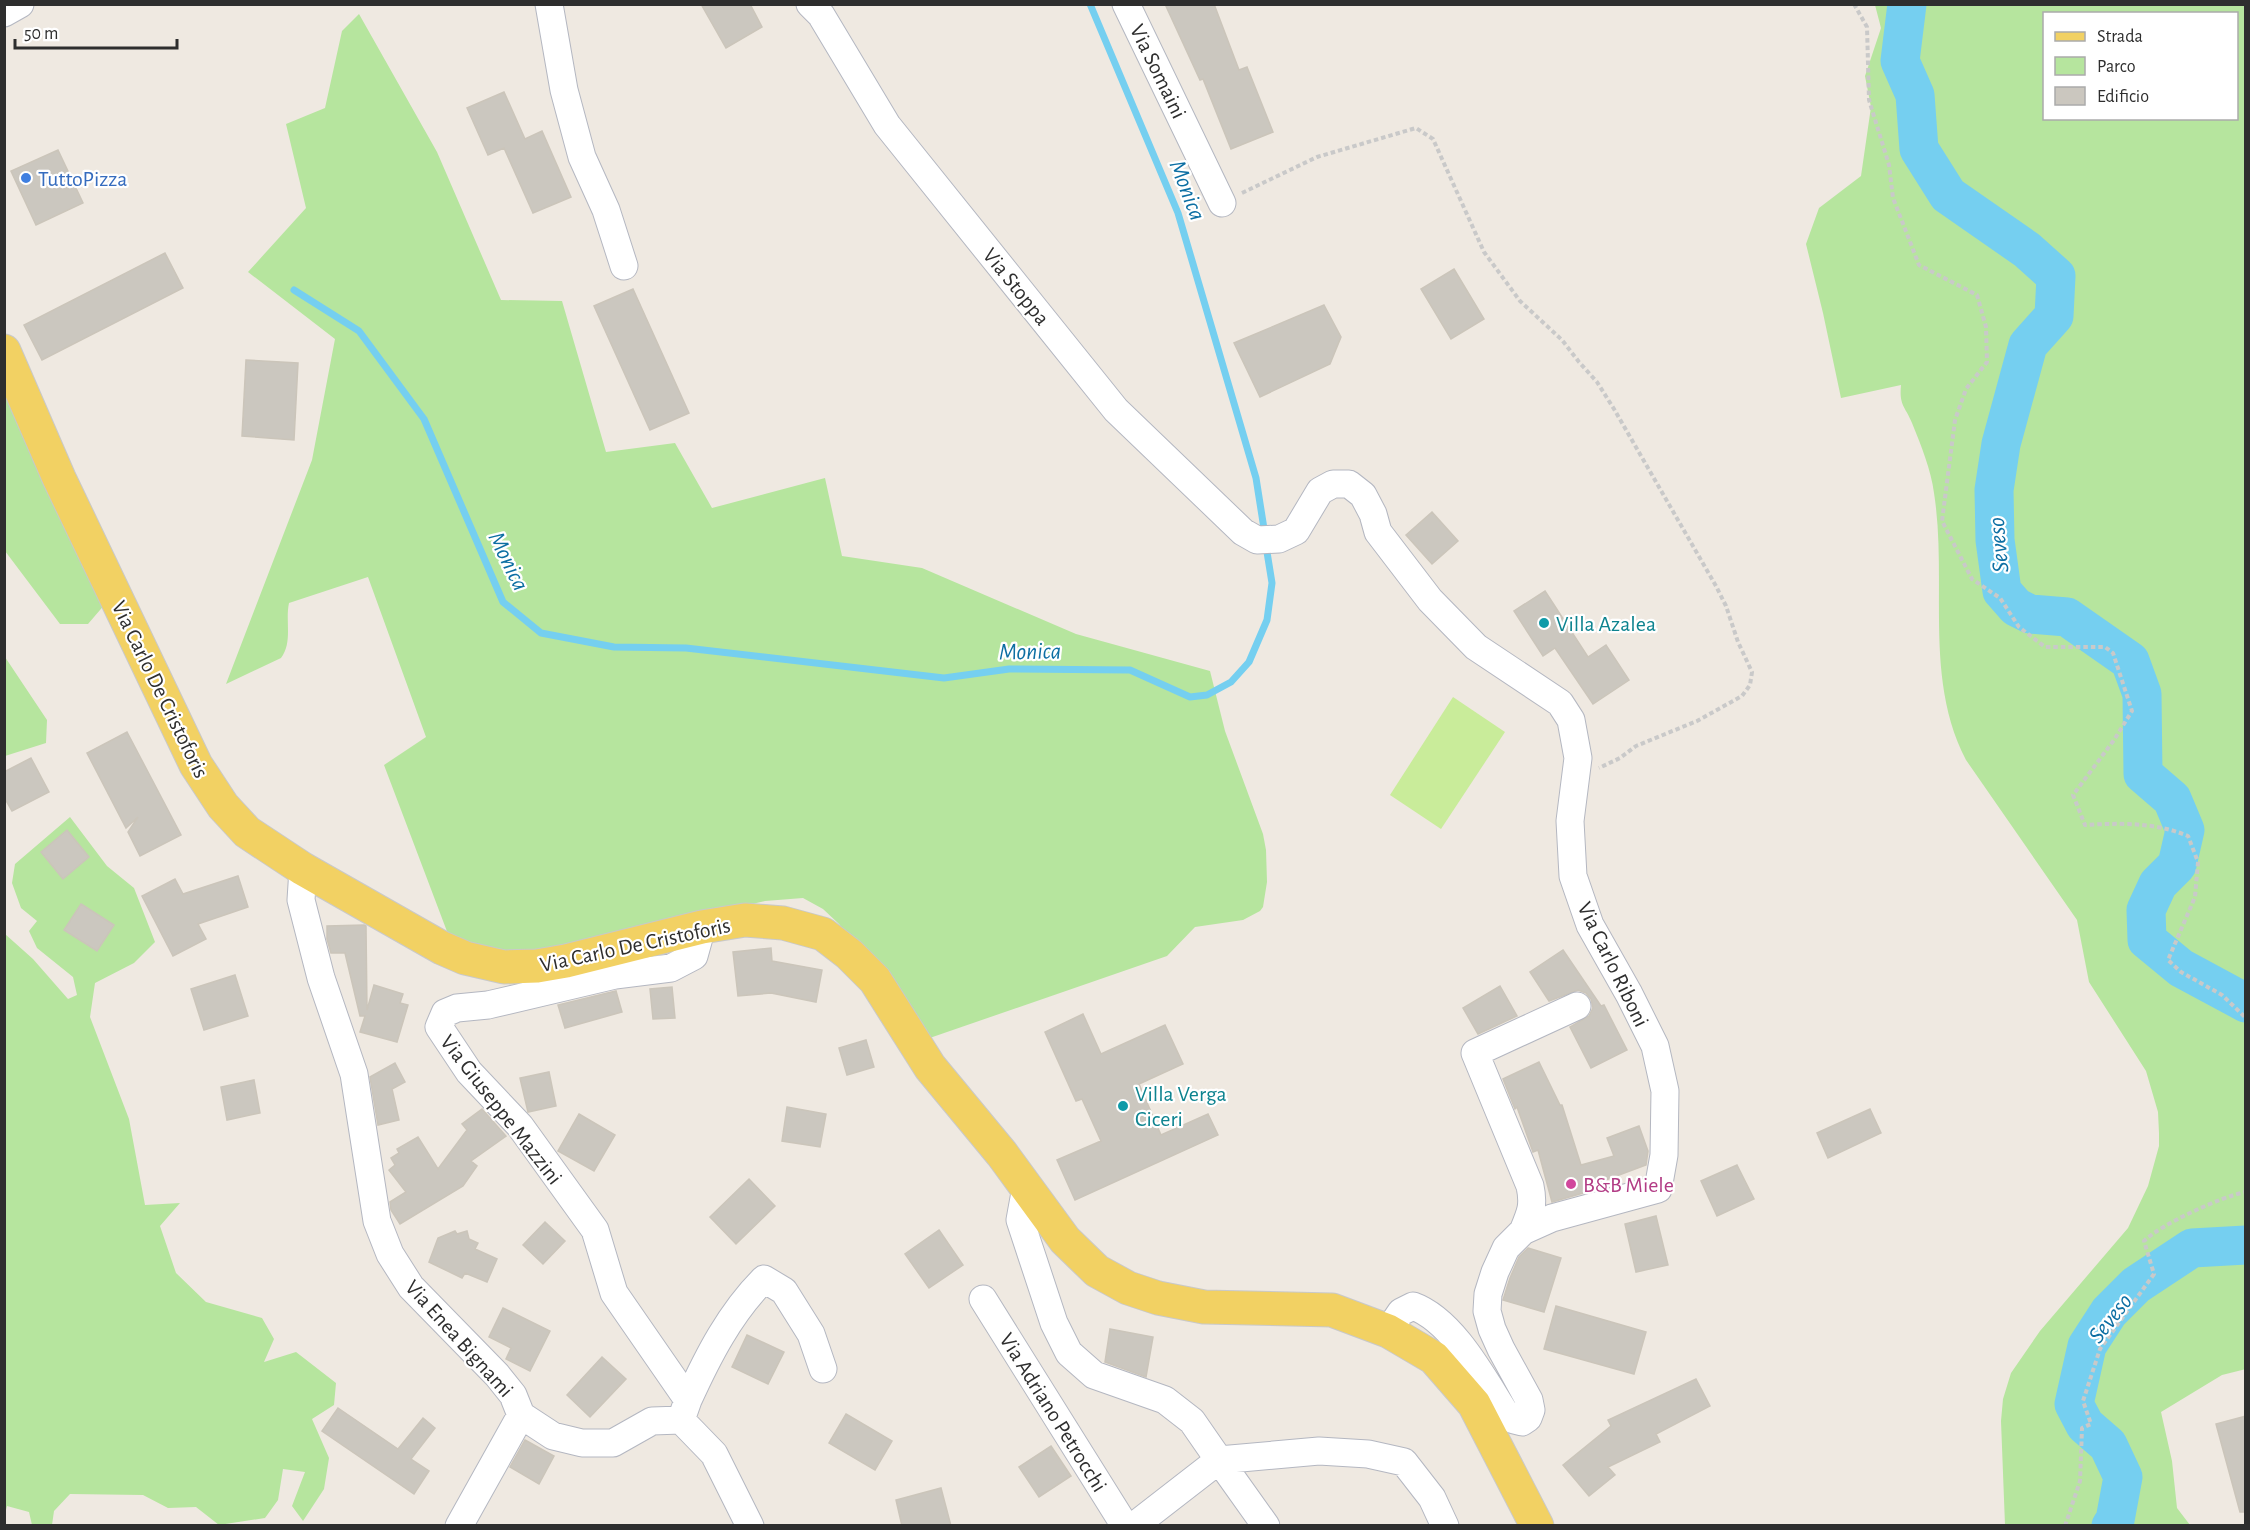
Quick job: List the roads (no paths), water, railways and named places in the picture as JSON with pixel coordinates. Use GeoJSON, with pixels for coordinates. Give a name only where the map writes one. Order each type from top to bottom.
{"type":"FeatureCollection","features":[{"type":"Feature","properties":{"kind":"main road","name":"Via Carlo De Cristoforis"},"geometry":{"type":"LineString","coordinates":[[4,351],[59,478],[196,765],[223,806],[247,832],[303,869],[442,948],[465,958],[504,967],[537,966],[702,927],[745,920],[783,923],[823,934],[849,954],[875,980],[930,1067],[1002,1154],[1065,1240],[1096,1271],[1128,1288],[1158,1298],[1204,1307],[1332,1310],[1388,1331],[1434,1358],[1473,1404],[1537,1526]]}},
{"type":"Feature","properties":{"kind":"street"},"geometry":{"type":"LineString","coordinates":[[4,13],[20,4]]}},
{"type":"Feature","properties":{"kind":"street"},"geometry":{"type":"LineString","coordinates":[[549,4],[564,90],[582,157],[606,210],[624,266]]}},
{"type":"Feature","properties":{"kind":"street","name":"Via Stoppa"},"geometry":{"type":"LineString","coordinates":[[810,4],[821,15],[887,125],[1116,410],[1243,532],[1268,540]]}},
{"type":"Feature","properties":{"kind":"street","name":"Via Somaini"},"geometry":{"type":"LineString","coordinates":[[1126,4],[1222,203]]}},
{"type":"Feature","properties":{"kind":"street","name":"Via Carlo Riboni"},"geometry":{"type":"LineString","coordinates":[[1268,540],[1296,531],[1320,491],[1333,484],[1349,484],[1363,495],[1373,514],[1378,532],[1430,600],[1476,647],[1560,703],[1571,720],[1578,758],[1570,821],[1573,876],[1590,926],[1629,994],[1655,1046],[1665,1091],[1664,1155],[1658,1189],[1552,1218],[1523,1231]]}},
{"type":"Feature","properties":{"kind":"street","name":"Via Enea Bignami"},"geometry":{"type":"LineString","coordinates":[[303,869],[301,900],[321,978],[354,1074],[377,1221],[390,1254],[411,1287],[497,1375],[513,1395],[521,1415],[553,1436],[582,1443],[613,1443],[652,1421],[684,1410]]}},
{"type":"Feature","properties":{"kind":"street","name":"Via Giuseppe Mazzini"},"geometry":{"type":"LineString","coordinates":[[684,1410],[614,1293],[595,1230],[520,1126],[469,1072],[439,1027],[445,1013],[457,1008],[488,1005],[615,975],[671,968],[694,956],[702,927]]}},
{"type":"Feature","properties":{"kind":"street"},"geometry":{"type":"LineString","coordinates":[[1388,1331],[1401,1312],[1413,1306],[1425,1311],[1439,1321],[1457,1341],[1504,1411],[1514,1420],[1522,1422],[1528,1418],[1531,1410],[1529,1400],[1492,1329],[1487,1311],[1488,1294],[1495,1272],[1506,1248],[1523,1231],[1531,1214],[1533,1202],[1530,1185],[1475,1053],[1577,1006]]}},
{"type":"Feature","properties":{"kind":"street"},"geometry":{"type":"LineString","coordinates":[[1026,1187],[1020,1220],[1054,1323],[1069,1353],[1094,1376],[1165,1400],[1192,1421],[1266,1526]]}},
{"type":"Feature","properties":{"kind":"street"},"geometry":{"type":"LineString","coordinates":[[750,1526],[714,1454],[684,1410],[707,1358],[745,1298],[764,1279],[784,1290],[811,1334],[823,1369]]}},
{"type":"Feature","properties":{"kind":"street","name":"Via Adriano Petrocchi"},"geometry":{"type":"LineString","coordinates":[[983,1299],[1125,1526]]}},
{"type":"Feature","properties":{"kind":"street"},"geometry":{"type":"LineString","coordinates":[[459,1526],[521,1415]]}},
{"type":"Feature","properties":{"kind":"street"},"geometry":{"type":"LineString","coordinates":[[1134,1526],[1220,1460],[1319,1451],[1368,1454],[1404,1462],[1432,1498],[1445,1526]]}},
{"type":"Feature","properties":{"kind":"waterway","name":"Monica"},"geometry":{"type":"LineString","coordinates":[[1090,4],[1178,213],[1256,478],[1265,535]]}},
{"type":"Feature","properties":{"kind":"waterway","name":"Seveso"},"geometry":{"type":"LineString","coordinates":[[1907,4],[1900,61],[1915,95],[1919,149],[1948,195],[2027,250],[2056,276],[2054,316],[2028,345],[2001,444],[1994,490],[1995,540],[2002,591],[2016,607],[2030,614],[2067,617],[2130,661],[2142,694],[2143,774],[2172,799],[2185,830],[2177,865],[2158,884],[2146,910],[2147,940],[2181,968],[2246,1003]]}},
{"type":"Feature","properties":{"kind":"waterway","name":"Monica"},"geometry":{"type":"LineString","coordinates":[[294,290],[359,331],[424,419],[503,602],[541,633],[614,647],[686,648],[944,678],[1009,669],[1130,670],[1190,697],[1207,695],[1231,682],[1249,662],[1267,620],[1272,583],[1266,546]]}},
{"type":"Feature","properties":{"kind":"waterway","name":"Seveso"},"geometry":{"type":"LineString","coordinates":[[2111,1526],[2115,1520],[2123,1477],[2108,1445],[2085,1425],[2074,1404],[2087,1346],[2109,1312],[2136,1285],[2192,1248],[2246,1245]]}},
{"type":"Feature","properties":{"kind":"place","name":"TuttoPizza"},"geometry":{"type":"Point","coordinates":[26,178]}},
{"type":"Feature","properties":{"kind":"place","name":"Villa Azalea"},"geometry":{"type":"Point","coordinates":[1544,623]}},
{"type":"Feature","properties":{"kind":"place","name":"Villa Verga Ciceri"},"geometry":{"type":"Point","coordinates":[1123,1106]}},
{"type":"Feature","properties":{"kind":"place","name":"B&B Miele"},"geometry":{"type":"Point","coordinates":[1571,1184]}}]}
